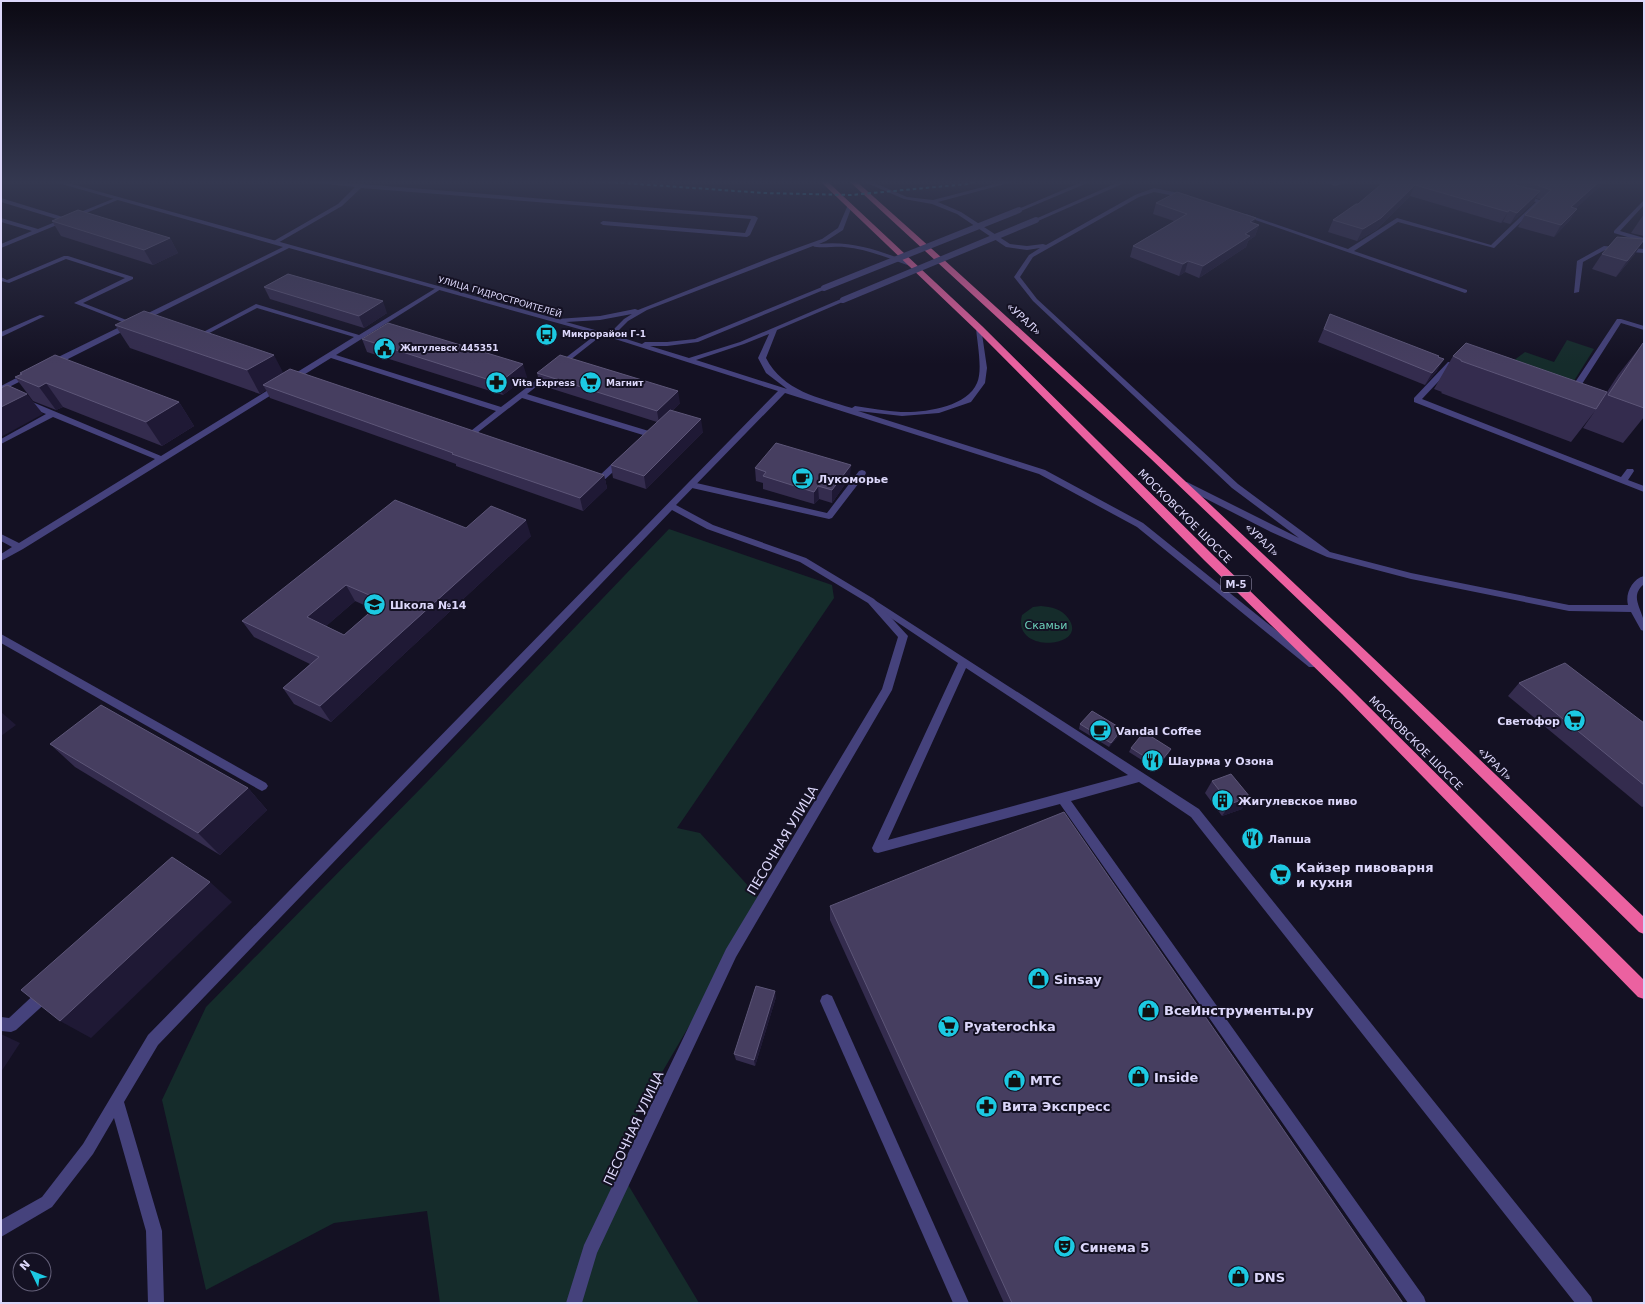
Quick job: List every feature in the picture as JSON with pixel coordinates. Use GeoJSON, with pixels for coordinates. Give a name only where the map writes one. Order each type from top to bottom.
{"type":"FeatureCollection","features":[{"type":"Feature","properties":{"kind":"highway","name":"МОСКОВСКОЕ ШОССЕ"},"geometry":{"type":"LineString","coordinates":[[888,242],[979,328],[1208,557],[1346,691],[1644,991]]}},
{"type":"Feature","properties":{"kind":"highway","name":"«УРАЛ»"},"geometry":{"type":"LineString","coordinates":[[921,242],[1184,484],[1373,664],[1644,927]]}},
{"type":"Feature","properties":{"kind":"street"},"geometry":{"type":"LineString","coordinates":[[1,246],[11,242]]}},
{"type":"Feature","properties":{"kind":"street","name":"УЛИЦА ГИДРОСТРОИТЕЛЕЙ"},"geometry":{"type":"LineString","coordinates":[[270,242],[551,321],[617,338],[783,390],[797,393]]}},
{"type":"Feature","properties":{"kind":"street"},"geometry":{"type":"LineString","coordinates":[[617,338],[616,330],[626,320],[645,309],[774,258],[819,242]]}},
{"type":"Feature","properties":{"kind":"street"},"geometry":{"type":"LineString","coordinates":[[631,343],[667,344],[696,341],[939,242]]}},
{"type":"Feature","properties":{"kind":"street"},"geometry":{"type":"LineString","coordinates":[[687,360],[742,343],[983,242]]}},
{"type":"Feature","properties":{"kind":"street"},"geometry":{"type":"LineString","coordinates":[[1002,242],[1008,246],[1027,248],[1047,246]]}},
{"type":"Feature","properties":{"kind":"street"},"geometry":{"type":"LineString","coordinates":[[1054,242],[1031,256],[1017,277],[1035,300],[1235,486],[1327,554]]}},
{"type":"Feature","properties":{"kind":"street"},"geometry":{"type":"LineString","coordinates":[[1322,242],[1465,291]]}},
{"type":"Feature","properties":{"kind":"street"},"geometry":{"type":"LineString","coordinates":[[1349,251],[1363,242]]}},
{"type":"Feature","properties":{"kind":"street"},"geometry":{"type":"LineString","coordinates":[[1474,242],[1492,247],[1497,242]]}},
{"type":"Feature","properties":{"kind":"street"},"geometry":{"type":"LineString","coordinates":[[802,249],[824,245],[845,245],[870,250],[912,264]]}},
{"type":"Feature","properties":{"kind":"street"},"geometry":{"type":"LineString","coordinates":[[42,368],[287,247]]}},
{"type":"Feature","properties":{"kind":"street"},"geometry":{"type":"LineString","coordinates":[[1576,292],[1580,261],[1604,248],[1644,251]]}},
{"type":"Feature","properties":{"kind":"street"},"geometry":{"type":"LineString","coordinates":[[1,280],[8,282],[66,257],[131,278],[77,303],[132,324]]}},
{"type":"Feature","properties":{"kind":"street"},"geometry":{"type":"LineString","coordinates":[[1,558],[438,289]]}},
{"type":"Feature","properties":{"kind":"street"},"geometry":{"type":"LineString","coordinates":[[202,341],[192,337],[256,306],[360,337]]}},
{"type":"Feature","properties":{"kind":"street"},"geometry":{"type":"LineString","coordinates":[[551,321],[600,318],[645,309]]}},
{"type":"Feature","properties":{"kind":"street"},"geometry":{"type":"LineString","coordinates":[[1,335],[42,316]]}},
{"type":"Feature","properties":{"kind":"street"},"geometry":{"type":"LineString","coordinates":[[1569,398],[1619,320],[1644,328]]}},
{"type":"Feature","properties":{"kind":"street"},"geometry":{"type":"LineString","coordinates":[[775,328],[762,358],[769,370],[797,393],[1042,472],[1140,525],[1346,691]]}},
{"type":"Feature","properties":{"kind":"street"},"geometry":{"type":"LineString","coordinates":[[828,404],[902,414],[939,411],[968,400],[981,383],[983,368],[979,328]]}},
{"type":"Feature","properties":{"kind":"street"},"geometry":{"type":"LineString","coordinates":[[486,439],[467,433],[502,410],[600,334]]}},
{"type":"Feature","properties":{"kind":"street"},"geometry":{"type":"LineString","coordinates":[[330,355],[502,410]]}},
{"type":"Feature","properties":{"kind":"street"},"geometry":{"type":"LineString","coordinates":[[1458,367],[1451,364],[1417,400],[1644,489]]}},
{"type":"Feature","properties":{"kind":"street"},"geometry":{"type":"LineString","coordinates":[[1,389],[35,372]]}},
{"type":"Feature","properties":{"kind":"street"},"geometry":{"type":"LineString","coordinates":[[1,1229],[47,1202],[88,1149],[154,1040],[783,390]]}},
{"type":"Feature","properties":{"kind":"street"},"geometry":{"type":"LineString","coordinates":[[521,395],[649,434],[638,444]]}},
{"type":"Feature","properties":{"kind":"street"},"geometry":{"type":"LineString","coordinates":[[27,403],[162,460]]}},
{"type":"Feature","properties":{"kind":"street"},"geometry":{"type":"LineString","coordinates":[[1,442],[52,414]]}},
{"type":"Feature","properties":{"kind":"street"},"geometry":{"type":"LineString","coordinates":[[585,475],[599,480],[627,455]]}},
{"type":"Feature","properties":{"kind":"street"},"geometry":{"type":"LineString","coordinates":[[1623,481],[1630,471]]}},
{"type":"Feature","properties":{"kind":"street"},"geometry":{"type":"LineString","coordinates":[[692,485],[829,516],[862,473]]}},
{"type":"Feature","properties":{"kind":"street"},"geometry":{"type":"LineString","coordinates":[[1184,484],[1274,530],[1327,554],[1411,576],[1569,608],[1633,609]]}},
{"type":"Feature","properties":{"kind":"street","name":"ПЕСОЧНАЯ УЛИЦА"},"geometry":{"type":"LineString","coordinates":[[574,1303],[590,1251],[731,953],[887,690],[903,636],[871,601],[803,560],[710,527],[671,506]]}},
{"type":"Feature","properties":{"kind":"street"},"geometry":{"type":"LineString","coordinates":[[1,537],[20,546]]}},
{"type":"Feature","properties":{"kind":"street"},"geometry":{"type":"LineString","coordinates":[[1644,579],[1636,584],[1631,599],[1633,609],[1644,627]]}},
{"type":"Feature","properties":{"kind":"street"},"geometry":{"type":"LineString","coordinates":[[871,601],[1195,813],[1585,1303]]}},
{"type":"Feature","properties":{"kind":"street"},"geometry":{"type":"LineString","coordinates":[[1,638],[262,786]]}},
{"type":"Feature","properties":{"kind":"street"},"geometry":{"type":"LineString","coordinates":[[964,662],[878,848],[1140,777]]}},
{"type":"Feature","properties":{"kind":"street"},"geometry":{"type":"LineString","coordinates":[[1064,798],[1418,1303]]}},
{"type":"Feature","properties":{"kind":"street"},"geometry":{"type":"LineString","coordinates":[[1,1024],[11,1024],[52,988]]}},
{"type":"Feature","properties":{"kind":"street"},"geometry":{"type":"LineString","coordinates":[[826,1000],[961,1303]]}},
{"type":"Feature","properties":{"kind":"street"},"geometry":{"type":"LineString","coordinates":[[117,1102],[154,1230],[156,1303]]}},
{"type":"Feature","properties":{"kind":"green space"},"geometry":{"type":"Polygon","coordinates":[[[1567,340],[1594,349],[1562,400],[1493,376],[1525,352],[1554,362],[1567,340]]]}},
{"type":"Feature","properties":{"kind":"green space"},"geometry":{"type":"Polygon","coordinates":[[[669,529],[832,585],[834,598],[677,828],[700,833],[762,901],[612,1158],[699,1303],[440,1303],[427,1211],[334,1223],[206,1290],[162,1100],[206,1007],[428,781],[669,529]]]}},
{"type":"Feature","properties":{"kind":"green space","name":"Скамьи"},"geometry":{"type":"Polygon","coordinates":[[[1041,606],[1056,609],[1066,615],[1072,628],[1069,636],[1061,641],[1050,643],[1038,641],[1028,637],[1022,628],[1022,615],[1033,607],[1041,606]]]}},
{"type":"Feature","properties":{"kind":"building"},"geometry":{"type":"Polygon","coordinates":[[[118,242],[162,242],[144,250],[118,242]]]}},
{"type":"Feature","properties":{"kind":"building"},"geometry":{"type":"Polygon","coordinates":[[[1140,242],[1241,242],[1203,266],[1188,261],[1183,264],[1133,246],[1140,242]]]}},
{"type":"Feature","properties":{"kind":"building"},"geometry":{"type":"Polygon","coordinates":[[[1613,242],[1642,242],[1627,261],[1602,254],[1613,242]]]}},
{"type":"Feature","properties":{"kind":"building"},"geometry":{"type":"Polygon","coordinates":[[[288,274],[383,301],[359,316],[264,287],[288,274]]]}},
{"type":"Feature","properties":{"kind":"building"},"geometry":{"type":"Polygon","coordinates":[[[144,311],[274,355],[247,370],[115,325],[144,311]]]}},
{"type":"Feature","properties":{"kind":"building"},"geometry":{"type":"Polygon","coordinates":[[[1330,314],[1444,359],[1432,373],[1324,329],[1330,314]]]}},
{"type":"Feature","properties":{"kind":"building"},"geometry":{"type":"Polygon","coordinates":[[[388,323],[523,364],[499,383],[362,339],[388,323]]]}},
{"type":"Feature","properties":{"kind":"building"},"geometry":{"type":"Polygon","coordinates":[[[1466,343],[1607,392],[1596,409],[1461,361],[1453,356],[1466,343]]]}},
{"type":"Feature","properties":{"kind":"building"},"geometry":{"type":"Polygon","coordinates":[[[1644,343],[1644,408],[1608,395],[1644,343]]]}},
{"type":"Feature","properties":{"kind":"building"},"geometry":{"type":"Polygon","coordinates":[[[55,355],[179,402],[146,422],[46,383],[39,387],[15,377],[55,355]]]}},
{"type":"Feature","properties":{"kind":"building"},"geometry":{"type":"Polygon","coordinates":[[[560,355],[678,391],[657,411],[537,373],[560,355]]]}},
{"type":"Feature","properties":{"kind":"building"},"geometry":{"type":"Polygon","coordinates":[[[290,369],[604,475],[580,498],[452,454],[453,453],[263,385],[290,369]]]}},
{"type":"Feature","properties":{"kind":"building"},"geometry":{"type":"Polygon","coordinates":[[[7,385],[27,394],[1,407],[1,388],[7,385]]]}},
{"type":"Feature","properties":{"kind":"building"},"geometry":{"type":"Polygon","coordinates":[[[670,410],[701,419],[644,476],[611,465],[670,410]]]}},
{"type":"Feature","properties":{"kind":"building"},"geometry":{"type":"Polygon","coordinates":[[[776,443],[851,465],[832,490],[818,486],[814,492],[763,476],[766,472],[755,468],[776,443]]]}},
{"type":"Feature","properties":{"kind":"building"},"geometry":{"type":"Polygon","coordinates":[[[395,500],[466,528],[491,506],[526,520],[320,706],[283,688],[319,657],[242,621],[395,500]],[[346,585],[307,617],[344,635],[383,601],[346,585]]]}},
{"type":"Feature","properties":{"kind":"building"},"geometry":{"type":"Polygon","coordinates":[[[1565,663],[1644,723],[1644,785],[1519,683],[1565,663]]]}},
{"type":"Feature","properties":{"kind":"building"},"geometry":{"type":"Polygon","coordinates":[[[101,705],[248,788],[198,833],[50,744],[101,705]]]}},
{"type":"Feature","properties":{"kind":"building","name":"Vandal Coffee"},"geometry":{"type":"Polygon","coordinates":[[[1092,711],[1122,729],[1111,743],[1080,724],[1092,711]]]}},
{"type":"Feature","properties":{"kind":"building","name":"Шаурма у Озона"},"geometry":{"type":"Polygon","coordinates":[[[1144,732],[1171,749],[1158,765],[1131,748],[1144,732]]]}},
{"type":"Feature","properties":{"kind":"building"},"geometry":{"type":"Polygon","coordinates":[[[1231,774],[1250,797],[1230,804],[1212,781],[1231,774]]]}},
{"type":"Feature","properties":{"kind":"building"},"geometry":{"type":"Polygon","coordinates":[[[1064,812],[1403,1303],[1012,1303],[830,906],[1064,812]]]}},
{"type":"Feature","properties":{"kind":"building"},"geometry":{"type":"Polygon","coordinates":[[[172,857],[210,882],[60,1021],[21,990],[172,857]]]}},
{"type":"Feature","properties":{"kind":"building"},"geometry":{"type":"Polygon","coordinates":[[[756,986],[775,991],[754,1060],[734,1054],[756,986]]]}},
{"type":"Feature","properties":{"kind":"place","name":"Микрорайон Г-1"},"geometry":{"type":"Point","coordinates":[546,334]}},
{"type":"Feature","properties":{"kind":"place","name":"Жигулевск 445351"},"geometry":{"type":"Point","coordinates":[385,348]}},
{"type":"Feature","properties":{"kind":"place","name":"Vita Express"},"geometry":{"type":"Point","coordinates":[496,383]}},
{"type":"Feature","properties":{"kind":"place","name":"Магнит"},"geometry":{"type":"Point","coordinates":[591,383]}},
{"type":"Feature","properties":{"kind":"place","name":"Лукоморье"},"geometry":{"type":"Point","coordinates":[803,479]}},
{"type":"Feature","properties":{"kind":"place","name":"Школа №14"},"geometry":{"type":"Point","coordinates":[375,605]}},
{"type":"Feature","properties":{"kind":"place","name":"Светофор"},"geometry":{"type":"Point","coordinates":[1575,721]}},
{"type":"Feature","properties":{"kind":"place","name":"Vandal Coffee"},"geometry":{"type":"Point","coordinates":[1100,731]}},
{"type":"Feature","properties":{"kind":"place","name":"Шаурма у Озона"},"geometry":{"type":"Point","coordinates":[1152,761]}},
{"type":"Feature","properties":{"kind":"place","name":"Жигулевское пиво"},"geometry":{"type":"Point","coordinates":[1223,801]}},
{"type":"Feature","properties":{"kind":"place","name":"Лапша"},"geometry":{"type":"Point","coordinates":[1252,839]}},
{"type":"Feature","properties":{"kind":"place","name":"Кайзер пивоварня и кухня"},"geometry":{"type":"Point","coordinates":[1280,874]}},
{"type":"Feature","properties":{"kind":"place","name":"Sinsay"},"geometry":{"type":"Point","coordinates":[1039,979]}},
{"type":"Feature","properties":{"kind":"place","name":"ВсеИнструменты.ру"},"geometry":{"type":"Point","coordinates":[1148,1010]}},
{"type":"Feature","properties":{"kind":"place","name":"Pyaterochka"},"geometry":{"type":"Point","coordinates":[948,1026]}},
{"type":"Feature","properties":{"kind":"place","name":"Inside"},"geometry":{"type":"Point","coordinates":[1139,1077]}},
{"type":"Feature","properties":{"kind":"place","name":"МТС"},"geometry":{"type":"Point","coordinates":[1015,1080]}},
{"type":"Feature","properties":{"kind":"place","name":"Вита Экспресс"},"geometry":{"type":"Point","coordinates":[986,1106]}},
{"type":"Feature","properties":{"kind":"place","name":"Синема 5"},"geometry":{"type":"Point","coordinates":[1065,1247]}},
{"type":"Feature","properties":{"kind":"place","name":"DNS"},"geometry":{"type":"Point","coordinates":[1239,1277]}}]}
